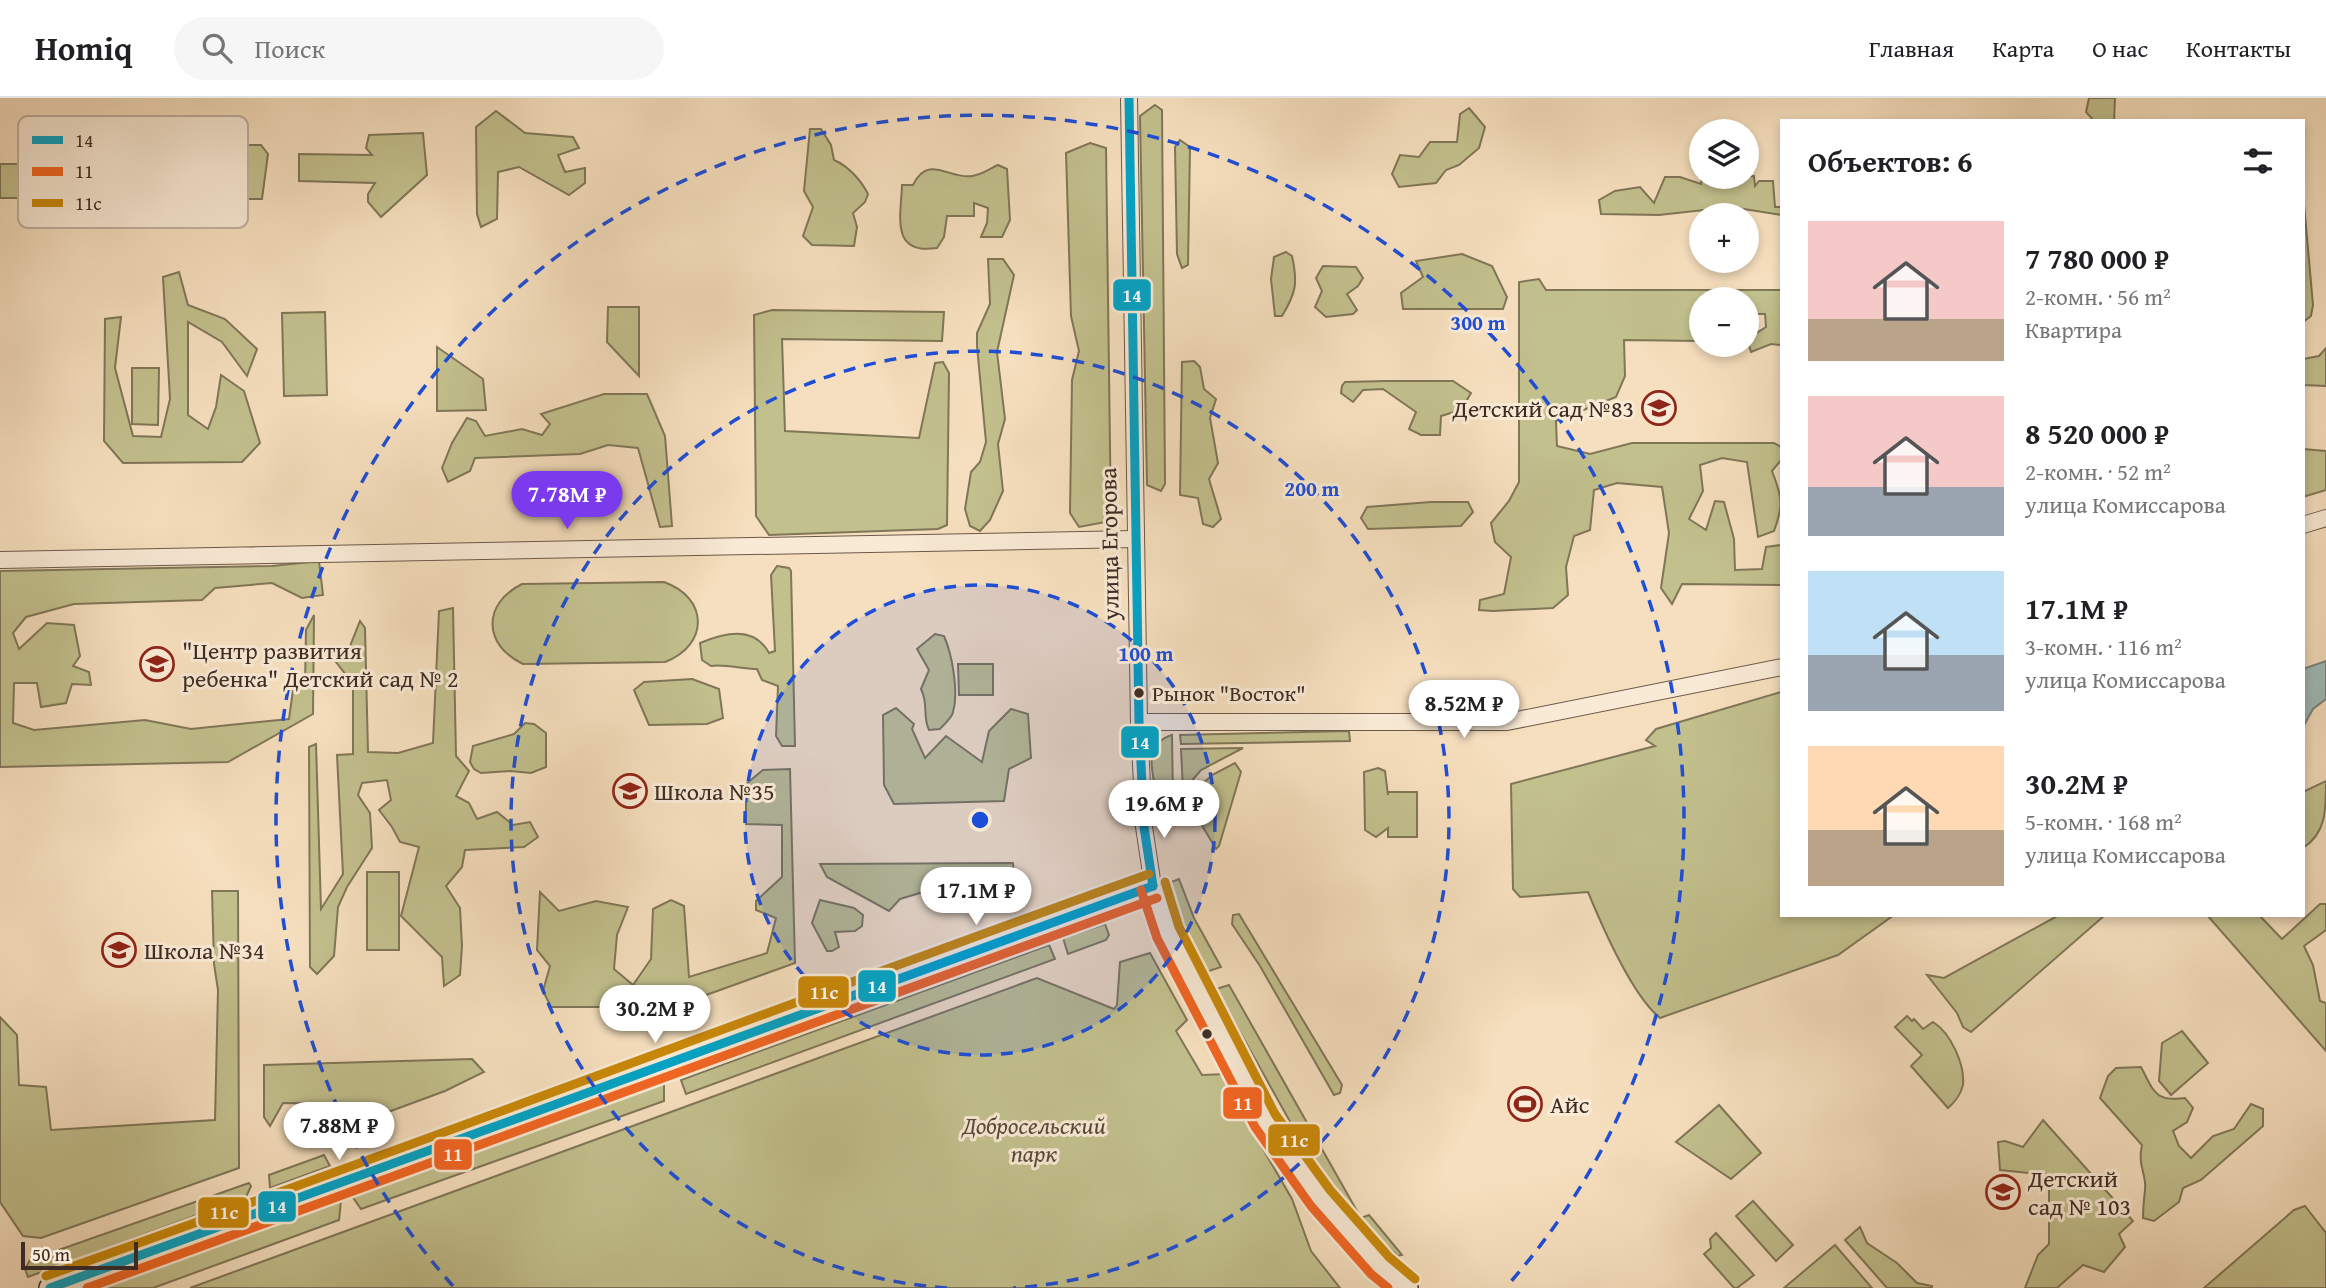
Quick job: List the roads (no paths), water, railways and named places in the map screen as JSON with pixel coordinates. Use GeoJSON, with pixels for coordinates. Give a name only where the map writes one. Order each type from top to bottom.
{"type":"FeatureCollection","features":[{"type":"Feature","properties":{"kind":"main road"},"geometry":{"type":"LineString","coordinates":[[50,1288],[1153,886]]}},
{"type":"Feature","properties":{"kind":"main road","name":"улица Егорова"},"geometry":{"type":"LineString","coordinates":[[1153,886],[1168,932],[1265,1119],[1320,1198],[1380,1266],[1407,1288]]}},
{"type":"Feature","properties":{"kind":"street","name":"улица Егорова"},"geometry":{"type":"LineString","coordinates":[[1129,98],[1139,722],[1144,827],[1153,886]]}},
{"type":"Feature","properties":{"kind":"street"},"geometry":{"type":"LineString","coordinates":[[2305,524],[2326,518]]}},
{"type":"Feature","properties":{"kind":"street"},"geometry":{"type":"LineString","coordinates":[[0,561],[1135,539]]}},
{"type":"Feature","properties":{"kind":"street"},"geometry":{"type":"LineString","coordinates":[[1139,722],[1507,722],[1780,667]]}},
{"type":"Feature","properties":{"kind":"water"},"geometry":{"type":"Polygon","coordinates":[[[2326,661],[2326,699],[2313,709],[2305,723],[2305,668],[2326,661]]]}},
{"type":"Feature","properties":{"kind":"place","name":"Детский сад №83"},"geometry":{"type":"Point","coordinates":[1659,408]}},
{"type":"Feature","properties":{"kind":"place","name":"\"Центр развития ребенка\" Детский сад № 2"},"geometry":{"type":"Point","coordinates":[157,664]}},
{"type":"Feature","properties":{"kind":"place","name":"Рынок \"Восток\""},"geometry":{"type":"Point","coordinates":[1139,693]}},
{"type":"Feature","properties":{"kind":"place","name":"Школа №35"},"geometry":{"type":"Point","coordinates":[630,791]}},
{"type":"Feature","properties":{"kind":"place","name":"Школа №34"},"geometry":{"type":"Point","coordinates":[119,950]}},
{"type":"Feature","properties":{"kind":"place","name":"Айс"},"geometry":{"type":"Point","coordinates":[1525,1104]}},
{"type":"Feature","properties":{"kind":"place","name":"Детский сад № 103"},"geometry":{"type":"Point","coordinates":[2003,1192]}},
{"type":"Feature","properties":{"kind":"park label","name":"Добросельский парк"},"geometry":{"type":"Point","coordinates":[1034,1139]}}]}
